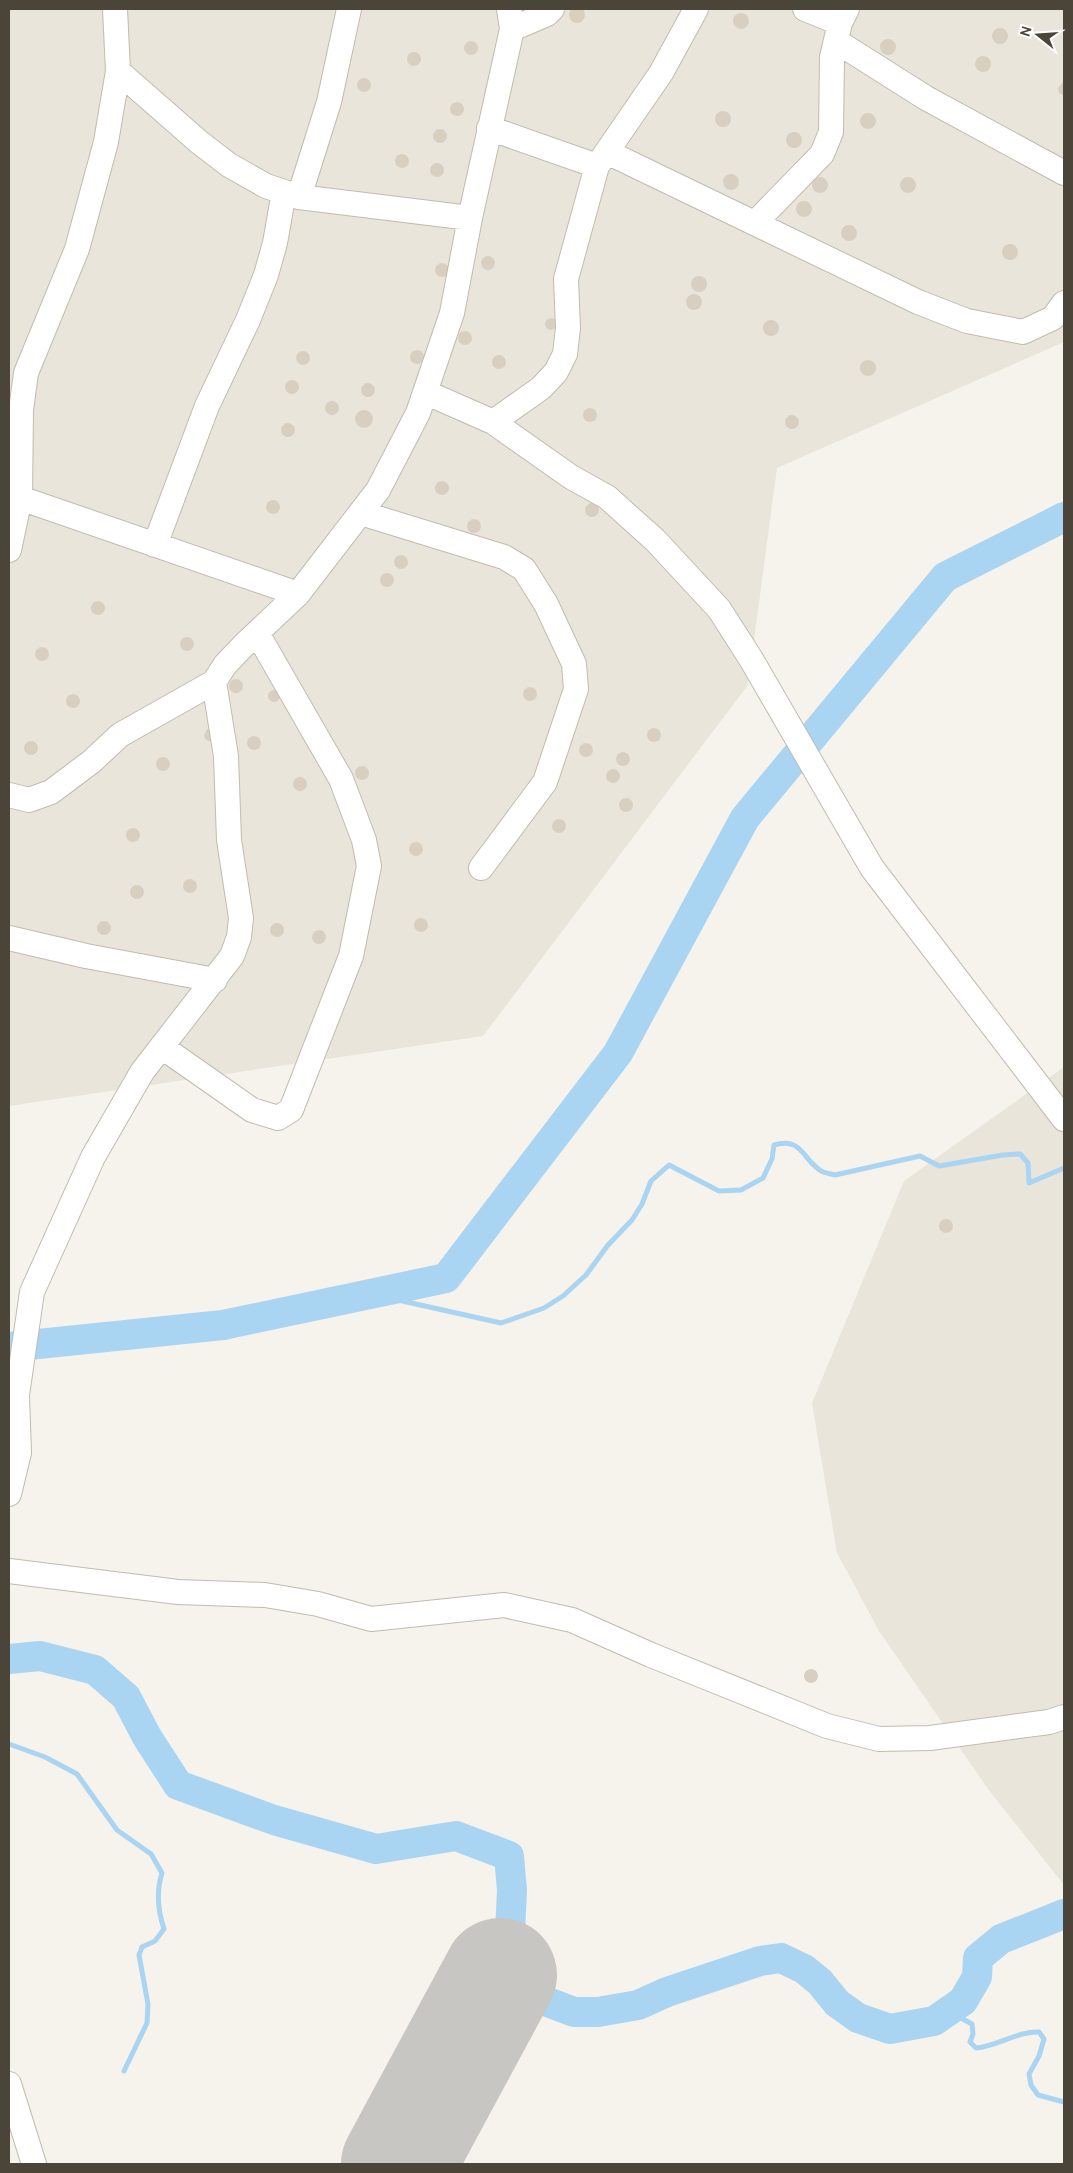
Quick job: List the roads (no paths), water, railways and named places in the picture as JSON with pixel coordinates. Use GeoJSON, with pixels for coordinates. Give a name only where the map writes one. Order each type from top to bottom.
{"type":"FeatureCollection","features":[{"type":"Feature","properties":{"kind":"street"},"geometry":{"type":"LineString","coordinates":[[9,550],[26,373],[77,249],[106,142],[118,71],[115,9]]}},
{"type":"Feature","properties":{"kind":"street"},"geometry":{"type":"LineString","coordinates":[[154,545],[207,406],[248,320],[266,275],[292,195],[329,102],[349,9]]}},
{"type":"Feature","properties":{"kind":"street"},"geometry":{"type":"LineString","coordinates":[[9,795],[29,800],[51,792],[91,762],[120,735],[214,682],[225,665],[298,594],[378,490],[418,413],[452,314],[510,19],[547,14],[552,9]]}},
{"type":"Feature","properties":{"kind":"street"},"geometry":{"type":"LineString","coordinates":[[493,422],[541,388],[556,372],[565,354],[568,328],[566,279],[602,159],[662,73],[696,9]]}},
{"type":"Feature","properties":{"kind":"street"},"geometry":{"type":"LineString","coordinates":[[805,9],[841,24],[926,98],[1064,172]]}},
{"type":"Feature","properties":{"kind":"street"},"geometry":{"type":"LineString","coordinates":[[755,223],[822,154],[831,132],[832,57],[841,24]]}},
{"type":"Feature","properties":{"kind":"street"},"geometry":{"type":"LineString","coordinates":[[118,71],[199,142],[266,186],[292,195],[470,218]]}},
{"type":"Feature","properties":{"kind":"street"},"geometry":{"type":"LineString","coordinates":[[489,128],[602,159],[755,223],[918,302],[966,321],[1023,332],[1053,318],[1064,303]]}},
{"type":"Feature","properties":{"kind":"street"},"geometry":{"type":"LineString","coordinates":[[425,392],[493,422],[563,472],[607,497],[655,540],[719,609],[751,659],[872,868],[1064,1119]]}},
{"type":"Feature","properties":{"kind":"street"},"geometry":{"type":"LineString","coordinates":[[16,482],[154,545],[298,594]]}},
{"type":"Feature","properties":{"kind":"street"},"geometry":{"type":"LineString","coordinates":[[361,513],[504,557],[524,569],[546,604],[574,664],[576,689],[545,782],[481,868]]}},
{"type":"Feature","properties":{"kind":"street"},"geometry":{"type":"LineString","coordinates":[[162,1047],[252,1110],[278,1118],[291,1110],[352,948],[369,866],[364,840],[341,779],[257,633]]}},
{"type":"Feature","properties":{"kind":"street"},"geometry":{"type":"LineString","coordinates":[[9,1494],[19,1454],[17,1395],[32,1292],[93,1157],[142,1072],[232,956],[238,936],[241,918],[229,840],[226,756],[214,682]]}},
{"type":"Feature","properties":{"kind":"street"},"geometry":{"type":"LineString","coordinates":[[9,938],[86,956],[215,980]]}},
{"type":"Feature","properties":{"kind":"street"},"geometry":{"type":"LineString","coordinates":[[9,1571],[178,1592],[265,1595],[318,1604],[371,1619],[504,1605],[572,1620],[651,1655],[827,1726],[879,1739],[930,1738],[1049,1722],[1064,1717]]}},
{"type":"Feature","properties":{"kind":"street"},"geometry":{"type":"LineString","coordinates":[[9,2084],[34,2164]]}},
{"type":"Feature","properties":{"kind":"waterway"},"geometry":{"type":"LineString","coordinates":[[9,1347],[223,1325],[446,1278],[618,1053],[745,818],[945,577],[1064,517]]}},
{"type":"Feature","properties":{"kind":"waterway"},"geometry":{"type":"LineString","coordinates":[[371,1294],[501,1323],[544,1308],[563,1296],[586,1275],[608,1245],[632,1220],[642,1204],[651,1181],[669,1165],[719,1191],[741,1190],[763,1178],[772,1159],[774,1145],[784,1143],[797,1147],[816,1168],[835,1175],[920,1156],[939,1166],[1003,1155],[1020,1154],[1028,1163],[1029,1183],[1064,1168]]}},
{"type":"Feature","properties":{"kind":"waterway"},"geometry":{"type":"LineString","coordinates":[[9,1659],[40,1656],[95,1670],[126,1697],[147,1737],[178,1785],[274,1820],[376,1849],[456,1836],[509,1856],[512,1890],[508,1976],[515,1988],[574,2012],[598,2012],[638,2005],[667,1992],[760,1961],[781,1958],[804,1969],[820,1982],[837,2003],[858,2018],[890,2029],[934,2021],[963,2001],[977,1977],[978,1958],[1001,1939],[1064,1914]]}},
{"type":"Feature","properties":{"kind":"waterway"},"geometry":{"type":"LineString","coordinates":[[9,1744],[45,1757],[77,1774],[117,1830],[151,1854],[162,1873],[158,1901],[164,1929],[155,1941],[142,1947],[139,1955],[148,2004],[147,2023],[124,2071]]}},
{"type":"Feature","properties":{"kind":"waterway"},"geometry":{"type":"LineString","coordinates":[[948,2011],[972,2024],[973,2034],[970,2042],[976,2048],[992,2045],[1023,2034],[1039,2032],[1044,2039],[1039,2056],[1029,2074],[1031,2085],[1038,2095],[1064,2102]]}}]}
